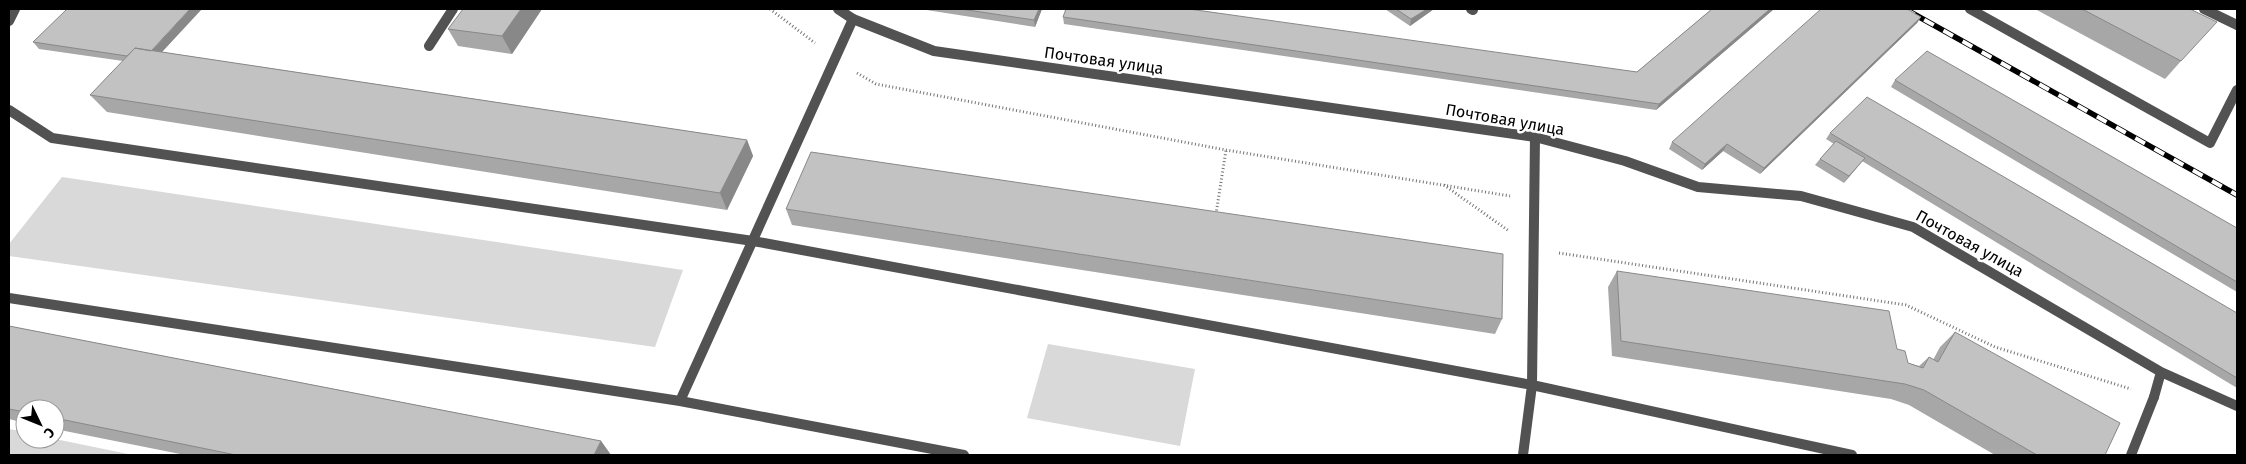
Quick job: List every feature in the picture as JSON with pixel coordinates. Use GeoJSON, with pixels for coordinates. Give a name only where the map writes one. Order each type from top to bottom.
{"type":"FeatureCollection","features":[{"type":"Feature","properties":{"kind":"street"},"geometry":{"type":"LineString","coordinates":[[9,21],[15,9]]}},
{"type":"Feature","properties":{"kind":"street"},"geometry":{"type":"LineString","coordinates":[[429,46],[453,9]]}},
{"type":"Feature","properties":{"kind":"street","name":"Почтовая улица"},"geometry":{"type":"LineString","coordinates":[[838,9],[853,19],[934,50],[1029,66],[1535,137],[1626,161],[1698,187],[1801,196],[1913,227],[2161,372],[2237,406]]}},
{"type":"Feature","properties":{"kind":"street"},"geometry":{"type":"LineString","coordinates":[[1970,9],[2210,143],[2237,90]]}},
{"type":"Feature","properties":{"kind":"street"},"geometry":{"type":"LineString","coordinates":[[2204,9],[2237,25]]}},
{"type":"Feature","properties":{"kind":"street"},"geometry":{"type":"LineString","coordinates":[[680,401],[853,19]]}},
{"type":"Feature","properties":{"kind":"street"},"geometry":{"type":"LineString","coordinates":[[9,110],[52,138],[753,241],[1532,385],[1852,455]]}},
{"type":"Feature","properties":{"kind":"street"},"geometry":{"type":"LineString","coordinates":[[1523,455],[1532,385],[1536,200],[1535,137]]}},
{"type":"Feature","properties":{"kind":"street"},"geometry":{"type":"LineString","coordinates":[[9,298],[680,401],[964,455]]}},
{"type":"Feature","properties":{"kind":"street"},"geometry":{"type":"LineString","coordinates":[[2131,455],[2154,397],[2161,372]]}},
{"type":"Feature","properties":{"kind":"path"},"geometry":{"type":"LineString","coordinates":[[770,9],[835,60],[876,84],[1226,150],[1536,200]]}},
{"type":"Feature","properties":{"kind":"path"},"geometry":{"type":"LineString","coordinates":[[1215,219],[1226,150]]}},
{"type":"Feature","properties":{"kind":"path"},"geometry":{"type":"LineString","coordinates":[[1444,185],[1535,249],[1906,305],[1995,347],[2154,397]]}},
{"type":"Feature","properties":{"kind":"shaded area"},"geometry":{"type":"Polygon","coordinates":[[[62,177],[683,270],[655,347],[9,256],[9,244],[62,177]]]}},
{"type":"Feature","properties":{"kind":"shaded area"},"geometry":{"type":"Polygon","coordinates":[[[1048,344],[1195,369],[1180,446],[1027,418],[1048,344]]]}},
{"type":"Feature","properties":{"kind":"shaded area"},"geometry":{"type":"Polygon","coordinates":[[[9,429],[15,430],[15,449],[65,449],[65,441],[133,455],[9,455],[9,429]]]}},
{"type":"Feature","properties":{"kind":"building"},"geometry":{"type":"Polygon","coordinates":[[[67,9],[190,9],[151,51],[135,48],[127,56],[33,42],[67,9]]]}},
{"type":"Feature","properties":{"kind":"building"},"geometry":{"type":"Polygon","coordinates":[[[463,9],[521,9],[502,36],[448,29],[463,9]]]}},
{"type":"Feature","properties":{"kind":"building"},"geometry":{"type":"Polygon","coordinates":[[[961,9],[1039,9],[1034,20],[961,9]]]}},
{"type":"Feature","properties":{"kind":"building"},"geometry":{"type":"Polygon","coordinates":[[[1066,9],[1189,9],[1637,72],[1712,9],[1770,9],[1659,104],[1063,17],[1066,9]]]}},
{"type":"Feature","properties":{"kind":"building"},"geometry":{"type":"Polygon","coordinates":[[[1396,9],[1427,9],[1411,19],[1396,9]]]}},
{"type":"Feature","properties":{"kind":"building"},"geometry":{"type":"Polygon","coordinates":[[[1821,9],[1907,9],[1921,17],[1764,168],[1727,144],[1705,164],[1672,142],[1821,9]]]}},
{"type":"Feature","properties":{"kind":"building"},"geometry":{"type":"Polygon","coordinates":[[[2082,9],[2190,9],[2217,22],[2181,61],[2082,9]]]}},
{"type":"Feature","properties":{"kind":"building"},"geometry":{"type":"Polygon","coordinates":[[[135,48],[747,140],[720,193],[90,95],[135,48]]]}},
{"type":"Feature","properties":{"kind":"building"},"geometry":{"type":"Polygon","coordinates":[[[1927,51],[2237,228],[2237,282],[1895,80],[1927,51]]]}},
{"type":"Feature","properties":{"kind":"building"},"geometry":{"type":"Polygon","coordinates":[[[1867,97],[2237,313],[2237,378],[1830,133],[1867,97]]]}},
{"type":"Feature","properties":{"kind":"building"},"geometry":{"type":"Polygon","coordinates":[[[1836,141],[1865,158],[1849,176],[1820,159],[1836,141]]]}},
{"type":"Feature","properties":{"kind":"building"},"geometry":{"type":"Polygon","coordinates":[[[811,152],[1503,254],[1502,319],[786,209],[811,152]]]}},
{"type":"Feature","properties":{"kind":"building"},"geometry":{"type":"Polygon","coordinates":[[[1617,271],[1889,311],[1897,349],[1905,351],[1908,363],[1923,368],[1929,357],[1938,362],[1955,332],[2120,423],[2105,455],[2037,455],[1924,390],[1905,384],[1621,341],[1617,271]]]}},
{"type":"Feature","properties":{"kind":"building"},"geometry":{"type":"Polygon","coordinates":[[[9,326],[601,441],[594,455],[236,455],[65,420],[65,399],[15,399],[15,410],[9,409],[9,326]]]}},
{"type":"Feature","properties":{"kind":"railway"},"geometry":{"type":"LineString","coordinates":[[1905,9],[2237,195]]}}]}
